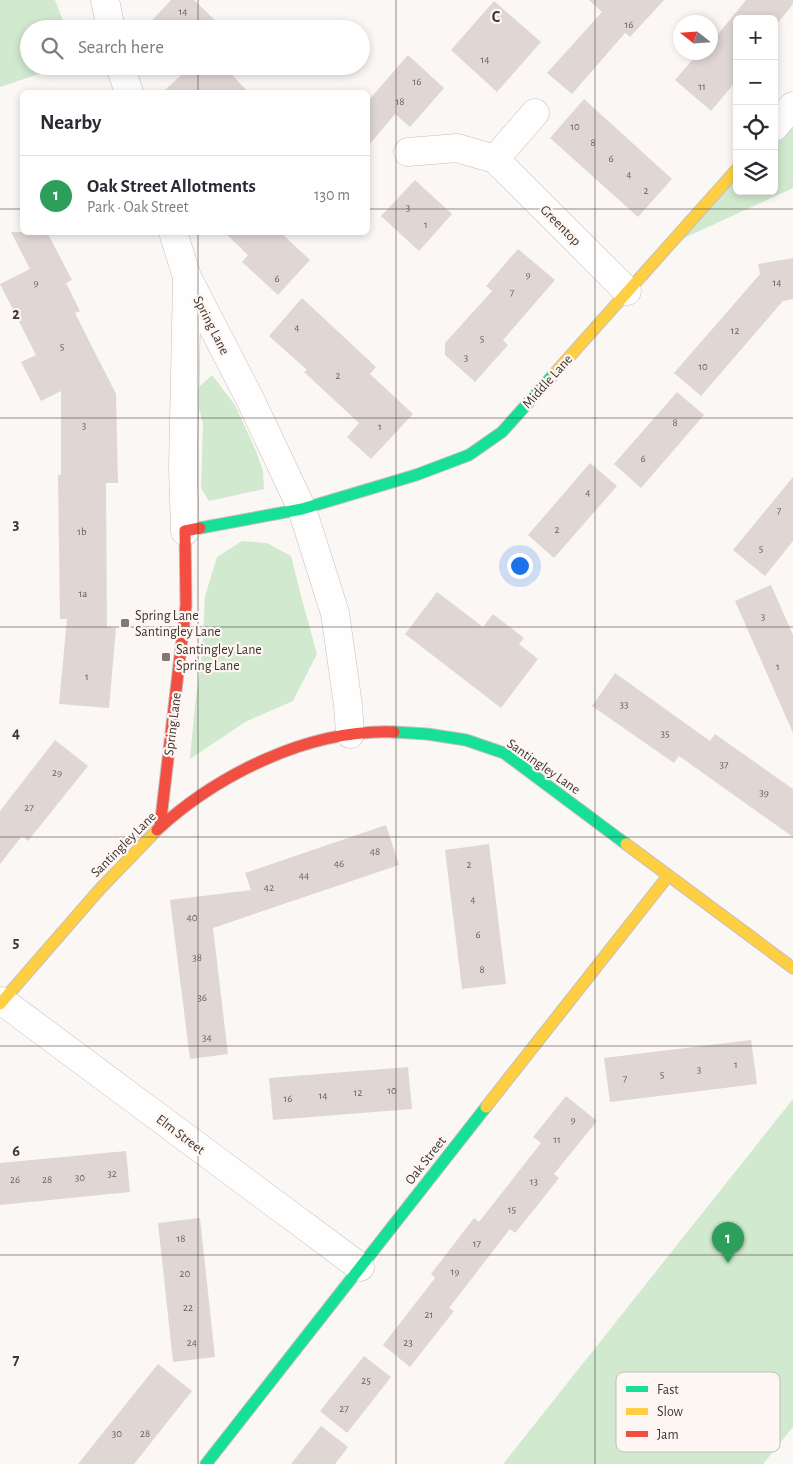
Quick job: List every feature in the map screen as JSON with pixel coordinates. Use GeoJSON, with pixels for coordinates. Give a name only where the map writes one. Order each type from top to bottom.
{"type":"FeatureCollection","features":[{"type":"Feature","properties":{"kind":"street"},"geometry":{"type":"LineString","coordinates":[[105,0],[109,20]]}},
{"type":"Feature","properties":{"kind":"street"},"geometry":{"type":"LineString","coordinates":[[123,75],[127,90]]}},
{"type":"Feature","properties":{"kind":"street"},"geometry":{"type":"LineString","coordinates":[[495,159],[535,113]]}},
{"type":"Feature","properties":{"kind":"street","name":"Greentop"},"geometry":{"type":"LineString","coordinates":[[408,152],[457,148],[495,159],[627,291]]}},
{"type":"Feature","properties":{"kind":"street","name":"Middle Lane"},"geometry":{"type":"LineString","coordinates":[[302,509],[416,475],[469,454],[502,432],[733,173]]}},
{"type":"Feature","properties":{"kind":"street","name":"Spring Lane"},"geometry":{"type":"LineString","coordinates":[[174,235],[187,277],[250,399],[302,509],[334,613],[348,705],[350,734]]}},
{"type":"Feature","properties":{"kind":"street","name":"Spring Lane"},"geometry":{"type":"LineString","coordinates":[[160,828],[186,605],[184,468],[187,277]]}},
{"type":"Feature","properties":{"kind":"street"},"geometry":{"type":"LineString","coordinates":[[185,531],[302,509]]}},
{"type":"Feature","properties":{"kind":"street","name":"Santingley Lane"},"geometry":{"type":"LineString","coordinates":[[1,1003],[121,864],[201,794],[243,769],[288,750],[350,734],[397,732],[437,734],[480,743],[504,753],[793,968]]}},
{"type":"Feature","properties":{"kind":"street","name":"Oak Street"},"geometry":{"type":"LineString","coordinates":[[206,1464],[668,876]]}},
{"type":"Feature","properties":{"kind":"street","name":"Elm Street"},"geometry":{"type":"LineString","coordinates":[[1,1003],[360,1266]]}},
{"type":"Feature","properties":{"kind":"green space"},"geometry":{"type":"Polygon","coordinates":[[[0,0],[55,0],[63,20],[20,20],[20,75],[36,75],[0,87],[0,0]]]}},
{"type":"Feature","properties":{"kind":"green space"},"geometry":{"type":"Polygon","coordinates":[[[793,106],[793,188],[778,195],[778,150],[778,123],[793,106]]]}},
{"type":"Feature","properties":{"kind":"green space"},"geometry":{"type":"Polygon","coordinates":[[[733,173],[733,195],[778,195],[667,246],[733,173]]]}},
{"type":"Feature","properties":{"kind":"green space"},"geometry":{"type":"Polygon","coordinates":[[[212,375],[235,405],[256,451],[263,471],[264,489],[209,501],[201,488],[203,424],[197,400],[198,388],[212,375]]]}},
{"type":"Feature","properties":{"kind":"green space"},"geometry":{"type":"Polygon","coordinates":[[[242,541],[267,543],[291,556],[317,654],[293,701],[245,722],[190,759],[202,652],[205,596],[217,557],[242,541]]]}},
{"type":"Feature","properties":{"kind":"green space"},"geometry":{"type":"Polygon","coordinates":[[[793,1099],[793,1427],[780,1443],[780,1372],[616,1372],[616,1452],[773,1452],[763,1464],[503,1464],[793,1099]]]}},
{"type":"Feature","properties":{"kind":"building"},"geometry":{"type":"Polygon","coordinates":[[[171,0],[194,0],[215,20],[152,20],[171,0]]]}},
{"type":"Feature","properties":{"kind":"building"},"geometry":{"type":"Polygon","coordinates":[[[589,0],[664,0],[630,37],[625,33],[572,94],[547,73],[602,12],[589,0]]]}},
{"type":"Feature","properties":{"kind":"building"},"geometry":{"type":"Polygon","coordinates":[[[746,0],[793,0],[793,4],[778,23],[778,15],[734,15],[746,0]]]}},
{"type":"Feature","properties":{"kind":"building"},"geometry":{"type":"Polygon","coordinates":[[[494,1],[541,42],[497,92],[451,50],[494,1]]]}},
{"type":"Feature","properties":{"kind":"building"},"geometry":{"type":"Polygon","coordinates":[[[733,16],[733,85],[711,111],[675,80],[692,60],[718,60],[718,34],[733,16]]]}},
{"type":"Feature","properties":{"kind":"building"},"geometry":{"type":"Polygon","coordinates":[[[408,55],[444,88],[410,127],[395,114],[370,144],[370,99],[408,55]]]}},
{"type":"Feature","properties":{"kind":"building"},"geometry":{"type":"Polygon","coordinates":[[[181,75],[232,75],[246,90],[165,90],[181,75]]]}},
{"type":"Feature","properties":{"kind":"building"},"geometry":{"type":"Polygon","coordinates":[[[584,99],[672,179],[638,217],[550,138],[584,99]]]}},
{"type":"Feature","properties":{"kind":"building"},"geometry":{"type":"Polygon","coordinates":[[[415,180],[452,214],[419,251],[381,216],[415,180]]]}},
{"type":"Feature","properties":{"kind":"building"},"geometry":{"type":"Polygon","coordinates":[[[11,232],[20,232],[20,235],[49,235],[72,280],[66,283],[80,311],[75,313],[116,394],[118,483],[106,483],[107,627],[116,628],[109,708],[59,704],[67,619],[60,619],[58,475],[61,475],[61,391],[41,401],[21,362],[36,355],[0,284],[30,269],[11,232]]]}},
{"type":"Feature","properties":{"kind":"building"},"geometry":{"type":"Polygon","coordinates":[[[227,235],[283,235],[310,260],[278,295],[242,262],[248,255],[227,235]]]}},
{"type":"Feature","properties":{"kind":"building"},"geometry":{"type":"Polygon","coordinates":[[[518,249],[555,280],[503,340],[508,345],[475,382],[445,355],[445,343],[492,291],[486,286],[518,249]]]}},
{"type":"Feature","properties":{"kind":"building"},"geometry":{"type":"Polygon","coordinates":[[[793,258],[793,299],[783,301],[701,396],[674,373],[760,274],[758,264],[793,258]]]}},
{"type":"Feature","properties":{"kind":"building"},"geometry":{"type":"Polygon","coordinates":[[[302,298],[376,367],[370,374],[413,414],[371,459],[347,437],[359,423],[304,372],[307,370],[269,336],[302,298]]]}},
{"type":"Feature","properties":{"kind":"building"},"geometry":{"type":"Polygon","coordinates":[[[677,392],[704,415],[641,488],[614,464],[677,392]]]}},
{"type":"Feature","properties":{"kind":"building"},"geometry":{"type":"Polygon","coordinates":[[[590,463],[617,486],[554,558],[528,535],[590,463]]]}},
{"type":"Feature","properties":{"kind":"building"},"geometry":{"type":"Polygon","coordinates":[[[793,477],[793,541],[765,576],[733,550],[793,477]]]}},
{"type":"Feature","properties":{"kind":"building"},"geometry":{"type":"Polygon","coordinates":[[[771,585],[793,635],[793,733],[735,601],[771,585]]]}},
{"type":"Feature","properties":{"kind":"building"},"geometry":{"type":"Polygon","coordinates":[[[437,592],[483,627],[493,614],[524,638],[519,644],[538,659],[501,708],[405,634],[437,592]]]}},
{"type":"Feature","properties":{"kind":"building"},"geometry":{"type":"Polygon","coordinates":[[[615,673],[710,741],[715,734],[793,789],[793,837],[679,756],[674,763],[592,706],[615,673]]]}},
{"type":"Feature","properties":{"kind":"building"},"geometry":{"type":"Polygon","coordinates":[[[55,740],[88,766],[28,841],[22,836],[0,864],[0,811],[55,740]]]}},
{"type":"Feature","properties":{"kind":"building"},"geometry":{"type":"Polygon","coordinates":[[[386,825],[399,865],[213,928],[228,1054],[190,1059],[170,900],[251,890],[245,873],[386,825]]]}},
{"type":"Feature","properties":{"kind":"building"},"geometry":{"type":"Polygon","coordinates":[[[489,844],[506,984],[462,989],[445,850],[489,844]]]}},
{"type":"Feature","properties":{"kind":"building"},"geometry":{"type":"Polygon","coordinates":[[[751,1040],[757,1084],[610,1102],[604,1058],[751,1040]]]}},
{"type":"Feature","properties":{"kind":"building"},"geometry":{"type":"Polygon","coordinates":[[[408,1067],[412,1109],[273,1120],[269,1078],[408,1067]]]}},
{"type":"Feature","properties":{"kind":"building"},"geometry":{"type":"Polygon","coordinates":[[[566,1096],[597,1121],[554,1174],[559,1178],[537,1206],[515,1233],[510,1229],[449,1308],[454,1311],[410,1367],[383,1345],[435,1278],[431,1274],[474,1218],[479,1222],[541,1143],[533,1137],[566,1096]]]}},
{"type":"Feature","properties":{"kind":"building"},"geometry":{"type":"Polygon","coordinates":[[[126,1151],[130,1192],[0,1205],[0,1163],[126,1151]]]}},
{"type":"Feature","properties":{"kind":"building"},"geometry":{"type":"Polygon","coordinates":[[[200,1218],[215,1357],[173,1362],[158,1223],[200,1218]]]}},
{"type":"Feature","properties":{"kind":"building"},"geometry":{"type":"Polygon","coordinates":[[[364,1356],[391,1377],[347,1433],[320,1411],[364,1356]]]}},
{"type":"Feature","properties":{"kind":"building"},"geometry":{"type":"Polygon","coordinates":[[[158,1364],[192,1391],[134,1464],[78,1464],[158,1364]]]}},
{"type":"Feature","properties":{"kind":"building"},"geometry":{"type":"Polygon","coordinates":[[[321,1426],[348,1447],[335,1464],[291,1464],[321,1426]]]}},
{"type":"Feature","properties":{"kind":"traffic: fast"},"geometry":{"type":"LineString","coordinates":[[200,528],[302,509],[416,475],[469,455],[502,432],[554,374]]}},
{"type":"Feature","properties":{"kind":"traffic: fast"},"geometry":{"type":"LineString","coordinates":[[394,732],[427,734],[466,740],[504,753],[626,844]]}},
{"type":"Feature","properties":{"kind":"traffic: fast"},"geometry":{"type":"LineString","coordinates":[[206,1464],[486,1107]]}},
{"type":"Feature","properties":{"kind":"traffic: slow"},"geometry":{"type":"LineString","coordinates":[[554,374],[733,173]]}},
{"type":"Feature","properties":{"kind":"traffic: slow"},"geometry":{"type":"LineString","coordinates":[[0,1004],[100,889],[157,830]]}},
{"type":"Feature","properties":{"kind":"traffic: slow"},"geometry":{"type":"LineString","coordinates":[[626,844],[793,968]]}},
{"type":"Feature","properties":{"kind":"traffic: slow"},"geometry":{"type":"LineString","coordinates":[[486,1107],[668,876]]}},
{"type":"Feature","properties":{"kind":"traffic: jam"},"geometry":{"type":"LineString","coordinates":[[160,827],[186,605],[185,531],[200,528]]}},
{"type":"Feature","properties":{"kind":"traffic: jam"},"geometry":{"type":"LineString","coordinates":[[157,830],[208,791],[266,759],[330,738],[362,733],[394,732]]}},
{"type":"Feature","properties":{"kind":"place","name":"Spring Lane Santingley Lane"},"geometry":{"type":"Point","coordinates":[125,623]}},
{"type":"Feature","properties":{"kind":"place","name":"Santingley Lane Spring Lane"},"geometry":{"type":"Point","coordinates":[166,657]}},
{"type":"Feature","properties":{"kind":"place","name":"Oak Street Allotments"},"geometry":{"type":"Point","coordinates":[728,1263]}}]}
